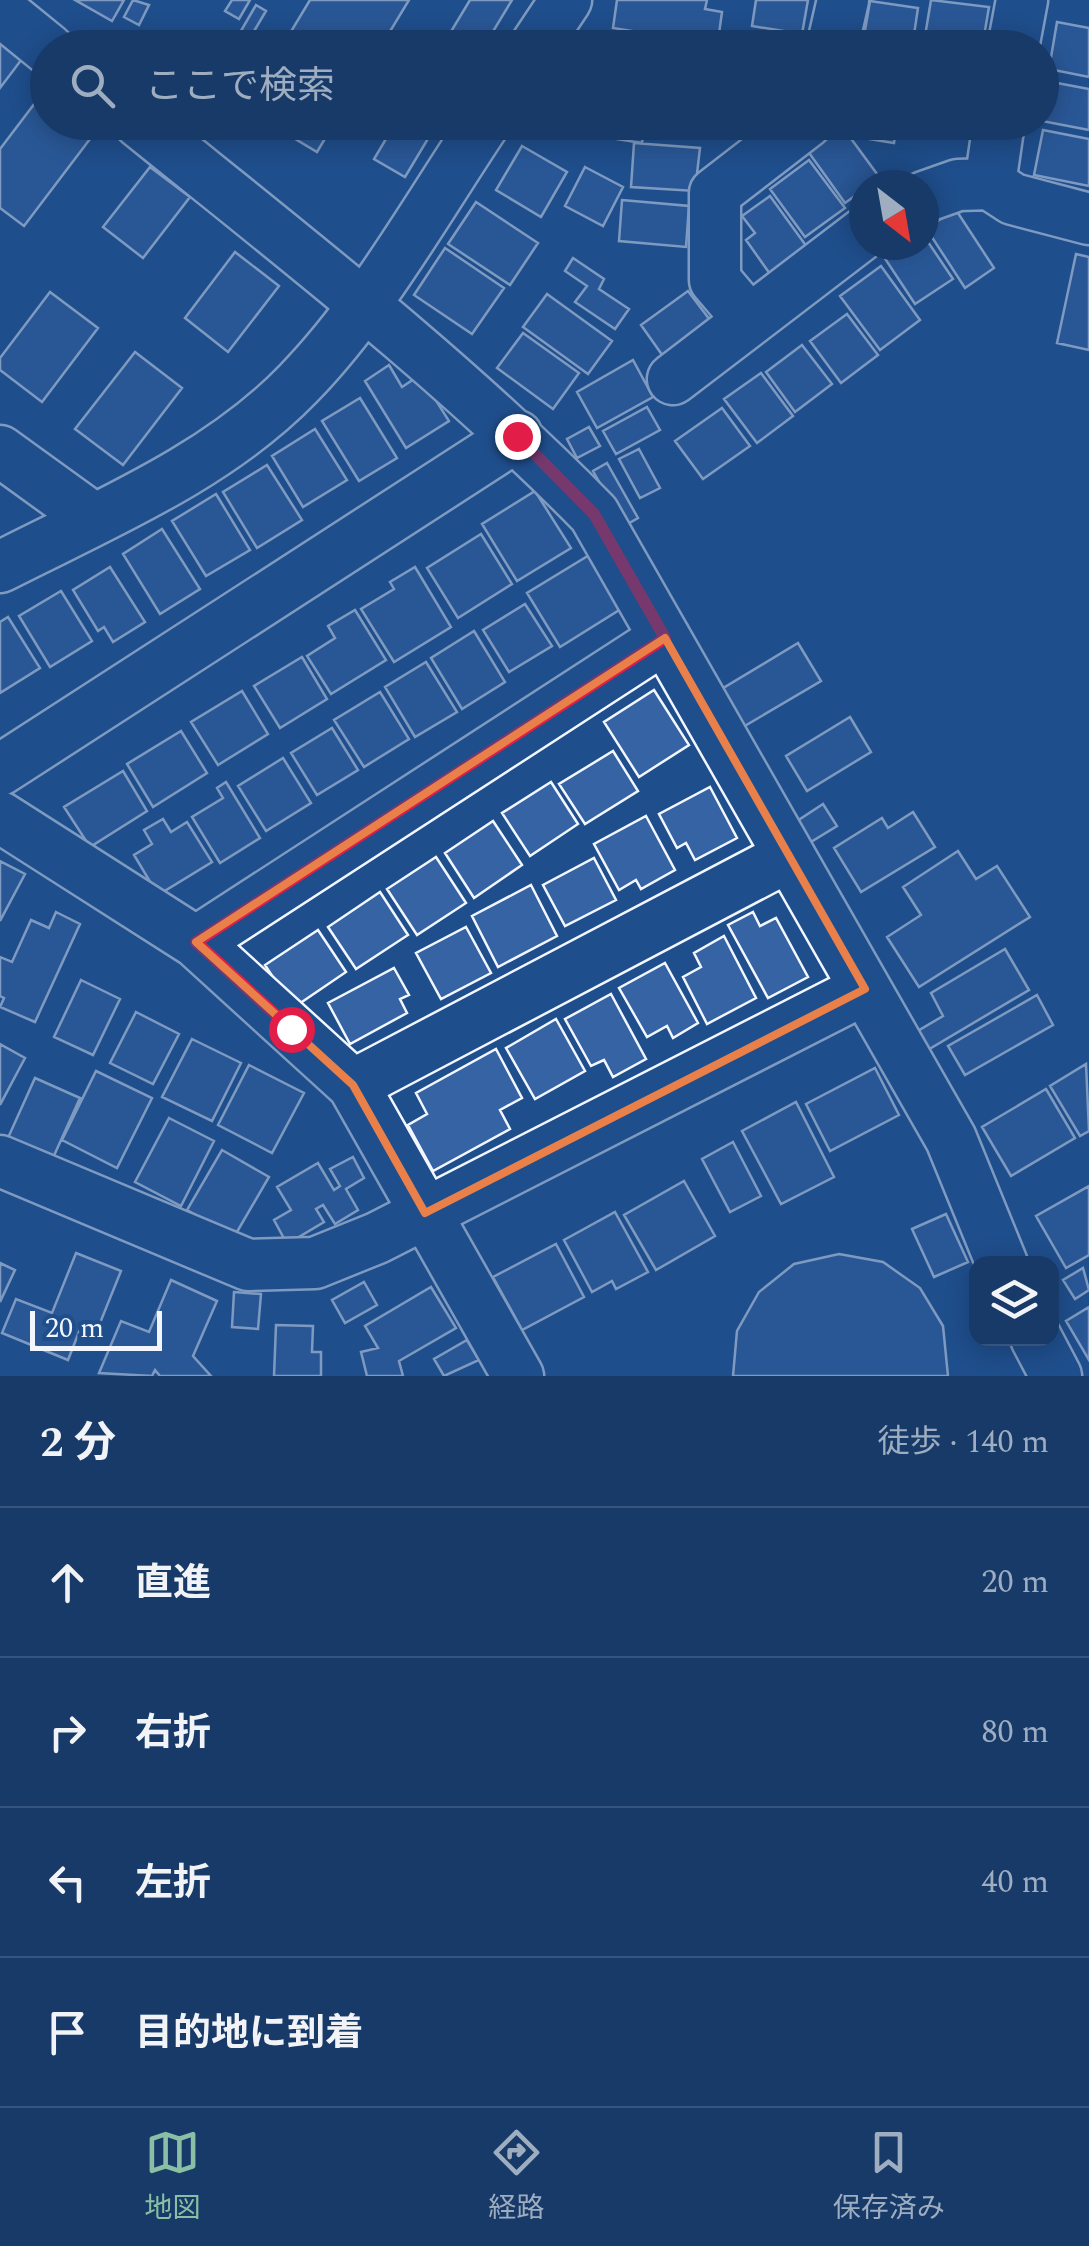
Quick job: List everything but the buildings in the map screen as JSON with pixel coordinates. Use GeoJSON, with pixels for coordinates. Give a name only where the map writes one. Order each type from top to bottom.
{"type":"FeatureCollection","features":[{"type":"Feature","properties":{"kind":"street"},"geometry":{"type":"LineString","coordinates":[[546,30],[566,0]]}},
{"type":"Feature","properties":{"kind":"street"},"geometry":{"type":"LineString","coordinates":[[836,30],[843,0]]}},
{"type":"Feature","properties":{"kind":"street"},"geometry":{"type":"LineString","coordinates":[[1016,30],[1022,0]]}},
{"type":"Feature","properties":{"kind":"street"},"geometry":{"type":"LineString","coordinates":[[0,10],[30,34]]}},
{"type":"Feature","properties":{"kind":"street"},"geometry":{"type":"LineString","coordinates":[[161,140],[363,303],[517,436],[594,514],[951,1139],[999,1256]]}},
{"type":"Feature","properties":{"kind":"street"},"geometry":{"type":"LineString","coordinates":[[0,566],[212,454],[298,384],[363,303],[473,140]]}},
{"type":"Feature","properties":{"kind":"street"},"geometry":{"type":"LineString","coordinates":[[749,320],[715,280],[715,193],[784,140]]}},
{"type":"Feature","properties":{"kind":"street"},"geometry":{"type":"LineString","coordinates":[[990,184],[996,140]]}},
{"type":"Feature","properties":{"kind":"street"},"geometry":{"type":"LineString","coordinates":[[939,191],[958,184],[990,184],[1013,199],[1089,219]]}},
{"type":"Feature","properties":{"kind":"street"},"geometry":{"type":"LineString","coordinates":[[673,378],[849,244]]}},
{"type":"Feature","properties":{"kind":"street"},"geometry":{"type":"LineString","coordinates":[[0,770],[517,436]]}},
{"type":"Feature","properties":{"kind":"street"},"geometry":{"type":"LineString","coordinates":[[0,451],[94,519]]}},
{"type":"Feature","properties":{"kind":"street"},"geometry":{"type":"LineString","coordinates":[[196,942],[665,638]]}},
{"type":"Feature","properties":{"kind":"street"},"geometry":{"type":"LineString","coordinates":[[0,817],[196,942],[354,1085],[518,1376]]}},
{"type":"Feature","properties":{"kind":"street"},"geometry":{"type":"LineString","coordinates":[[354,1085],[789,856]]}},
{"type":"Feature","properties":{"kind":"street"},"geometry":{"type":"LineString","coordinates":[[0,1161],[248,1266],[315,1263],[426,1213],[865,988]]}},
{"type":"Feature","properties":{"kind":"street"},"geometry":{"type":"LineString","coordinates":[[1040,1346],[1056,1376]]}},
{"type":"Feature","properties":{"kind":"highlighted area"},"geometry":{"type":"Polygon","coordinates":[[[665,638],[865,989],[425,1213],[353,1085],[196,942],[665,638]]]}},
{"type":"Feature","properties":{"kind":"route"},"geometry":{"type":"LineString","coordinates":[[291,1029],[196,942],[665,638],[594,514],[517,436]]}}]}
